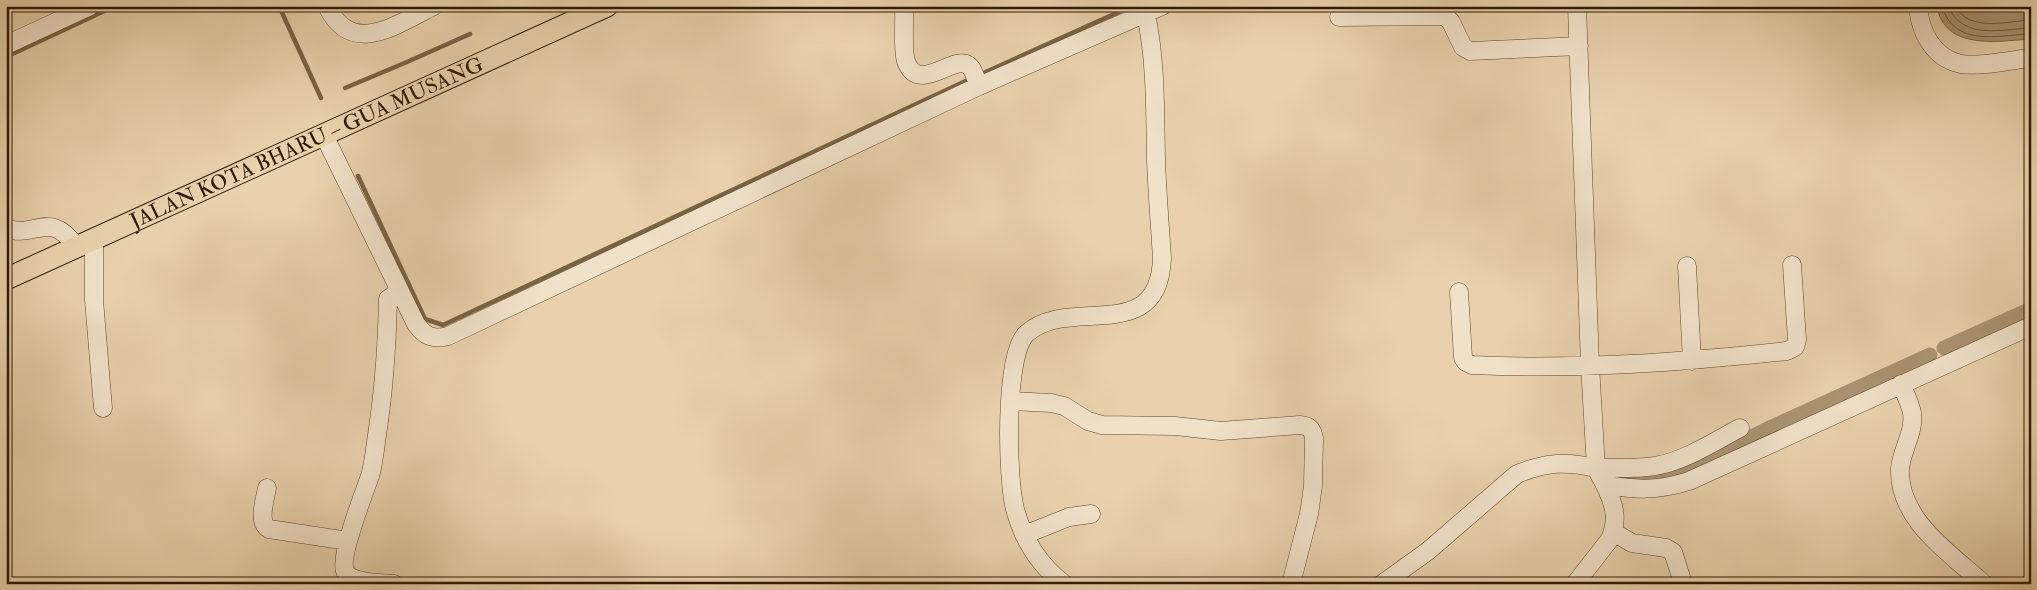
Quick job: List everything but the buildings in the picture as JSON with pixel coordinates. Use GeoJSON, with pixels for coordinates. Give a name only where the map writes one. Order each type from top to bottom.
{"type":"FeatureCollection","features":[{"type":"Feature","properties":{"kind":"main road","name":"JALAN KOTA BHARU – GUA MUSANG"},"geometry":{"type":"LineString","coordinates":[[6,279],[607,6]]}},
{"type":"Feature","properties":{"kind":"street"},"geometry":{"type":"LineString","coordinates":[[6,45],[90,6]]}},
{"type":"Feature","properties":{"kind":"street"},"geometry":{"type":"LineString","coordinates":[[327,6],[332,17],[342,28],[350,33],[368,35],[434,6]]}},
{"type":"Feature","properties":{"kind":"street"},"geometry":{"type":"LineString","coordinates":[[904,6],[904,54],[909,68],[921,75],[966,64],[976,78]]}},
{"type":"Feature","properties":{"kind":"street"},"geometry":{"type":"LineString","coordinates":[[324,135],[398,292],[416,324],[422,333],[432,338],[448,336],[976,78],[1146,14],[1162,6]]}},
{"type":"Feature","properties":{"kind":"street"},"geometry":{"type":"LineString","coordinates":[[1575,584],[1610,539],[1616,521],[1614,503],[1596,468],[1590,365],[1577,6]]}},
{"type":"Feature","properties":{"kind":"street"},"geometry":{"type":"LineString","coordinates":[[1918,6],[1919,22],[1926,39],[1941,54],[1953,61],[1972,64],[2031,58]]}},
{"type":"Feature","properties":{"kind":"street"},"geometry":{"type":"LineString","coordinates":[[1064,584],[1039,562],[1024,535],[1015,508],[1010,473],[1012,368],[1018,347],[1026,334],[1041,325],[1055,320],[1120,313],[1134,309],[1147,300],[1156,289],[1161,273],[1162,258],[1156,162],[1154,83],[1150,34],[1146,14]]}},
{"type":"Feature","properties":{"kind":"street"},"geometry":{"type":"LineString","coordinates":[[1339,17],[1445,16],[1451,22],[1463,47],[1470,50],[1578,46]]}},
{"type":"Feature","properties":{"kind":"street"},"geometry":{"type":"LineString","coordinates":[[6,228],[17,230],[54,228],[62,230],[68,236],[85,243],[94,300],[103,408]]}},
{"type":"Feature","properties":{"kind":"street"},"geometry":{"type":"LineString","coordinates":[[1459,292],[1463,358],[1472,365],[1630,365],[1692,361],[1788,351],[1795,347],[1797,340],[1792,265]]}},
{"type":"Feature","properties":{"kind":"street"},"geometry":{"type":"LineString","coordinates":[[1687,266],[1692,361]]}},
{"type":"Feature","properties":{"kind":"street"},"geometry":{"type":"LineString","coordinates":[[394,584],[358,580],[347,574],[344,562],[348,541],[371,472],[381,406],[388,299],[398,292]]}},
{"type":"Feature","properties":{"kind":"street"},"geometry":{"type":"LineString","coordinates":[[1605,485],[1638,490],[1673,486],[1689,481],[2031,326]]}},
{"type":"Feature","properties":{"kind":"street"},"geometry":{"type":"LineString","coordinates":[[1901,384],[1912,414],[1912,424],[1900,469],[1902,486],[1909,506],[1933,539],[1984,584]]}},
{"type":"Feature","properties":{"kind":"street"},"geometry":{"type":"LineString","coordinates":[[1010,401],[1051,403],[1064,406],[1088,421],[1102,425],[1175,426],[1194,430],[1221,431],[1308,426],[1313,430],[1314,438],[1312,495],[1291,584]]}},
{"type":"Feature","properties":{"kind":"street"},"geometry":{"type":"LineString","coordinates":[[1382,584],[1405,576],[1428,551],[1517,474],[1531,468],[1566,462],[1596,468],[1656,466],[1678,459],[1740,428]]}},
{"type":"Feature","properties":{"kind":"street"},"geometry":{"type":"LineString","coordinates":[[267,488],[262,521],[264,527],[348,541]]}},
{"type":"Feature","properties":{"kind":"street"},"geometry":{"type":"LineString","coordinates":[[1024,535],[1069,516],[1091,514]]}},
{"type":"Feature","properties":{"kind":"street"},"geometry":{"type":"LineString","coordinates":[[1613,532],[1632,543],[1666,548],[1673,552],[1681,576]]}},
{"type":"Feature","properties":{"kind":"water"},"geometry":{"type":"Polygon","coordinates":[[[1937,6],[2031,6],[2031,39],[1989,41],[1961,37],[1950,30],[1942,20],[1937,6]]]}},
{"type":"Feature","properties":{"kind":"waterway"},"geometry":{"type":"LineString","coordinates":[[6,57],[115,6]]}},
{"type":"Feature","properties":{"kind":"waterway"},"geometry":{"type":"LineString","coordinates":[[279,6],[321,98]]}},
{"type":"Feature","properties":{"kind":"waterway"},"geometry":{"type":"LineString","coordinates":[[979,75],[1132,6]]}},
{"type":"Feature","properties":{"kind":"waterway"},"geometry":{"type":"LineString","coordinates":[[345,88],[470,34]]}},
{"type":"Feature","properties":{"kind":"waterway"},"geometry":{"type":"LineString","coordinates":[[358,176],[425,319],[443,325],[972,78]]}},
{"type":"Feature","properties":{"kind":"waterway"},"geometry":{"type":"LineString","coordinates":[[1944,348],[2031,309]]}},
{"type":"Feature","properties":{"kind":"waterway"},"geometry":{"type":"LineString","coordinates":[[1614,479],[1642,480],[1660,478],[1687,469],[1772,427],[1930,355]]}}]}
